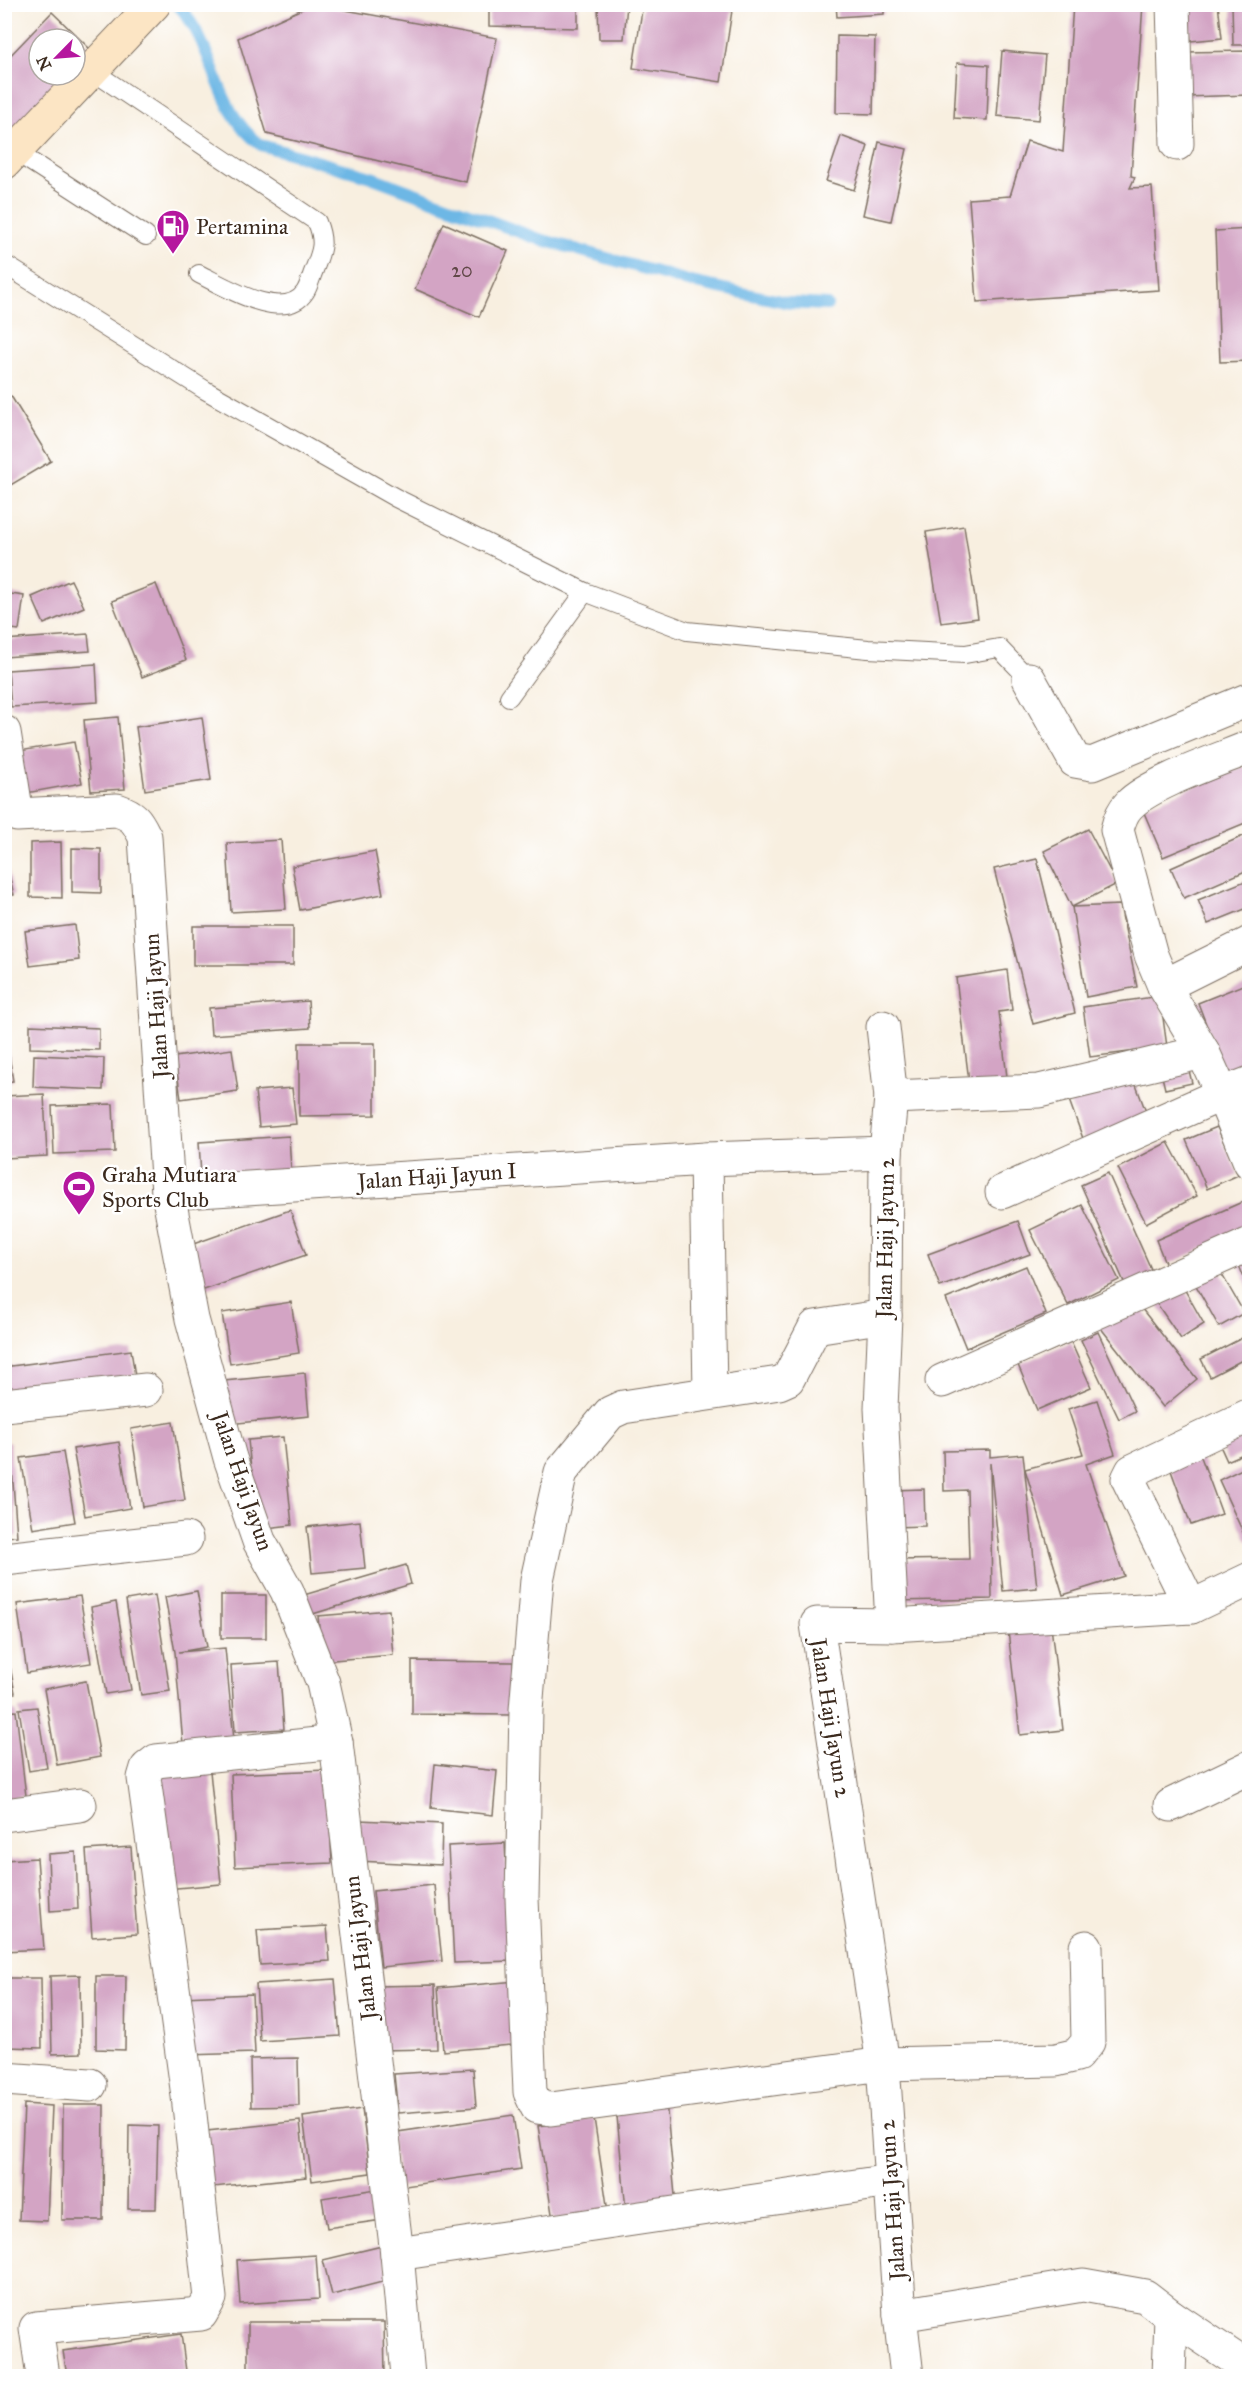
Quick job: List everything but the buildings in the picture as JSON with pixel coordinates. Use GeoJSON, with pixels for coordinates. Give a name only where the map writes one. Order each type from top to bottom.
{"type":"FeatureCollection","features":[{"type":"Feature","properties":{"kind":"main road"},"geometry":{"type":"LineString","coordinates":[[10,158],[154,4]]}},
{"type":"Feature","properties":{"kind":"street"},"geometry":{"type":"LineString","coordinates":[[1173,4],[1177,144]]}},
{"type":"Feature","properties":{"kind":"street"},"geometry":{"type":"LineString","coordinates":[[1029,679],[1075,761],[1092,764],[1250,699]]}},
{"type":"Feature","properties":{"kind":"street","name":"Jalan Haji Jayun"},"geometry":{"type":"LineString","coordinates":[[4,732],[11,816],[117,810],[131,815],[139,823],[145,837],[168,1193],[192,1319],[230,1458],[259,1541],[287,1591],[323,1683],[336,1742],[397,2254],[408,2376]]}},
{"type":"Feature","properties":{"kind":"street"},"geometry":{"type":"LineString","coordinates":[[1250,747],[1152,788],[1128,805],[1119,819],[1117,830],[1148,944],[1164,986],[1203,1052],[1236,1089],[1250,1162]]}},
{"type":"Feature","properties":{"kind":"street"},"geometry":{"type":"LineString","coordinates":[[1164,986],[1250,943]]}},
{"type":"Feature","properties":{"kind":"street","name":"Jalan Haji Jayun 2"},"geometry":{"type":"LineString","coordinates":[[883,1027],[891,1096],[886,1153],[885,1316],[881,1408],[892,1625],[817,1624],[883,2064],[900,2314],[907,2376]]}},
{"type":"Feature","properties":{"kind":"street"},"geometry":{"type":"LineString","coordinates":[[891,1096],[1039,1090],[1203,1052]]}},
{"type":"Feature","properties":{"kind":"street"},"geometry":{"type":"LineString","coordinates":[[1002,1192],[1236,1089]]}},
{"type":"Feature","properties":{"kind":"street","name":"Jalan Haji Jayun I"},"geometry":{"type":"LineString","coordinates":[[168,1193],[706,1159],[886,1153]]}},
{"type":"Feature","properties":{"kind":"street"},"geometry":{"type":"LineString","coordinates":[[706,1159],[710,1393]]}},
{"type":"Feature","properties":{"kind":"street"},"geometry":{"type":"LineString","coordinates":[[942,1381],[1250,1244]]}},
{"type":"Feature","properties":{"kind":"street"},"geometry":{"type":"LineString","coordinates":[[885,1316],[816,1327],[788,1378],[779,1383],[623,1407],[610,1413],[561,1472],[556,1486],[537,1580],[526,1710],[522,1898],[530,2092],[537,2107],[551,2109],[883,2064],[1056,2060],[1077,2055],[1088,2042],[1086,1947]]}},
{"type":"Feature","properties":{"kind":"street"},"geometry":{"type":"LineString","coordinates":[[4,1405],[146,1390]]}},
{"type":"Feature","properties":{"kind":"street"},"geometry":{"type":"LineString","coordinates":[[1191,1606],[1128,1479],[1129,1475],[1132,1471],[1250,1415]]}},
{"type":"Feature","properties":{"kind":"street"},"geometry":{"type":"LineString","coordinates":[[4,1559],[186,1539]]}},
{"type":"Feature","properties":{"kind":"street"},"geometry":{"type":"LineString","coordinates":[[892,1625],[1191,1606],[1250,1579]]}},
{"type":"Feature","properties":{"kind":"street"},"geometry":{"type":"LineString","coordinates":[[43,2376],[36,2328],[201,2313],[210,2298],[188,2096],[144,1778],[147,1768],[156,1761],[336,1742]]}},
{"type":"Feature","properties":{"kind":"street"},"geometry":{"type":"LineString","coordinates":[[1171,1805],[1250,1767]]}},
{"type":"Feature","properties":{"kind":"street"},"geometry":{"type":"LineString","coordinates":[[4,1815],[80,1805]]}},
{"type":"Feature","properties":{"kind":"street"},"geometry":{"type":"LineString","coordinates":[[4,2079],[90,2085]]}},
{"type":"Feature","properties":{"kind":"street"},"geometry":{"type":"LineString","coordinates":[[397,2254],[890,2181]]}},
{"type":"Feature","properties":{"kind":"street"},"geometry":{"type":"LineString","coordinates":[[900,2314],[1083,2285],[1145,2296],[1250,2369]]}},
{"type":"Feature","properties":{"kind":"street"},"geometry":{"type":"LineString","coordinates":[[1169,2376],[1171,2316]]}},
{"type":"Feature","properties":{"kind":"lane"},"geometry":{"type":"LineString","coordinates":[[91,70],[317,222],[324,238],[320,255],[304,293],[291,304],[277,306],[237,293],[199,274]]}},
{"type":"Feature","properties":{"kind":"lane"},"geometry":{"type":"LineString","coordinates":[[10,158],[146,236]]}},
{"type":"Feature","properties":{"kind":"lane"},"geometry":{"type":"LineString","coordinates":[[4,264],[215,396],[396,498],[585,592],[687,631],[868,649],[965,654],[999,648],[1029,679]]}},
{"type":"Feature","properties":{"kind":"lane"},"geometry":{"type":"LineString","coordinates":[[509,698],[585,592]]}},
{"type":"Feature","properties":{"kind":"waterway"},"geometry":{"type":"LineString","coordinates":[[177,4],[201,40],[233,114],[245,130],[261,145],[371,177],[536,238],[691,282],[790,303],[827,305]]}},
{"type":"Feature","properties":{"kind":"place","name":"Pertamina"},"geometry":{"type":"Point","coordinates":[173,255]}},
{"type":"Feature","properties":{"kind":"place","name":"Graha Mutiara Sports Club"},"geometry":{"type":"Point","coordinates":[79,1216]}}]}
